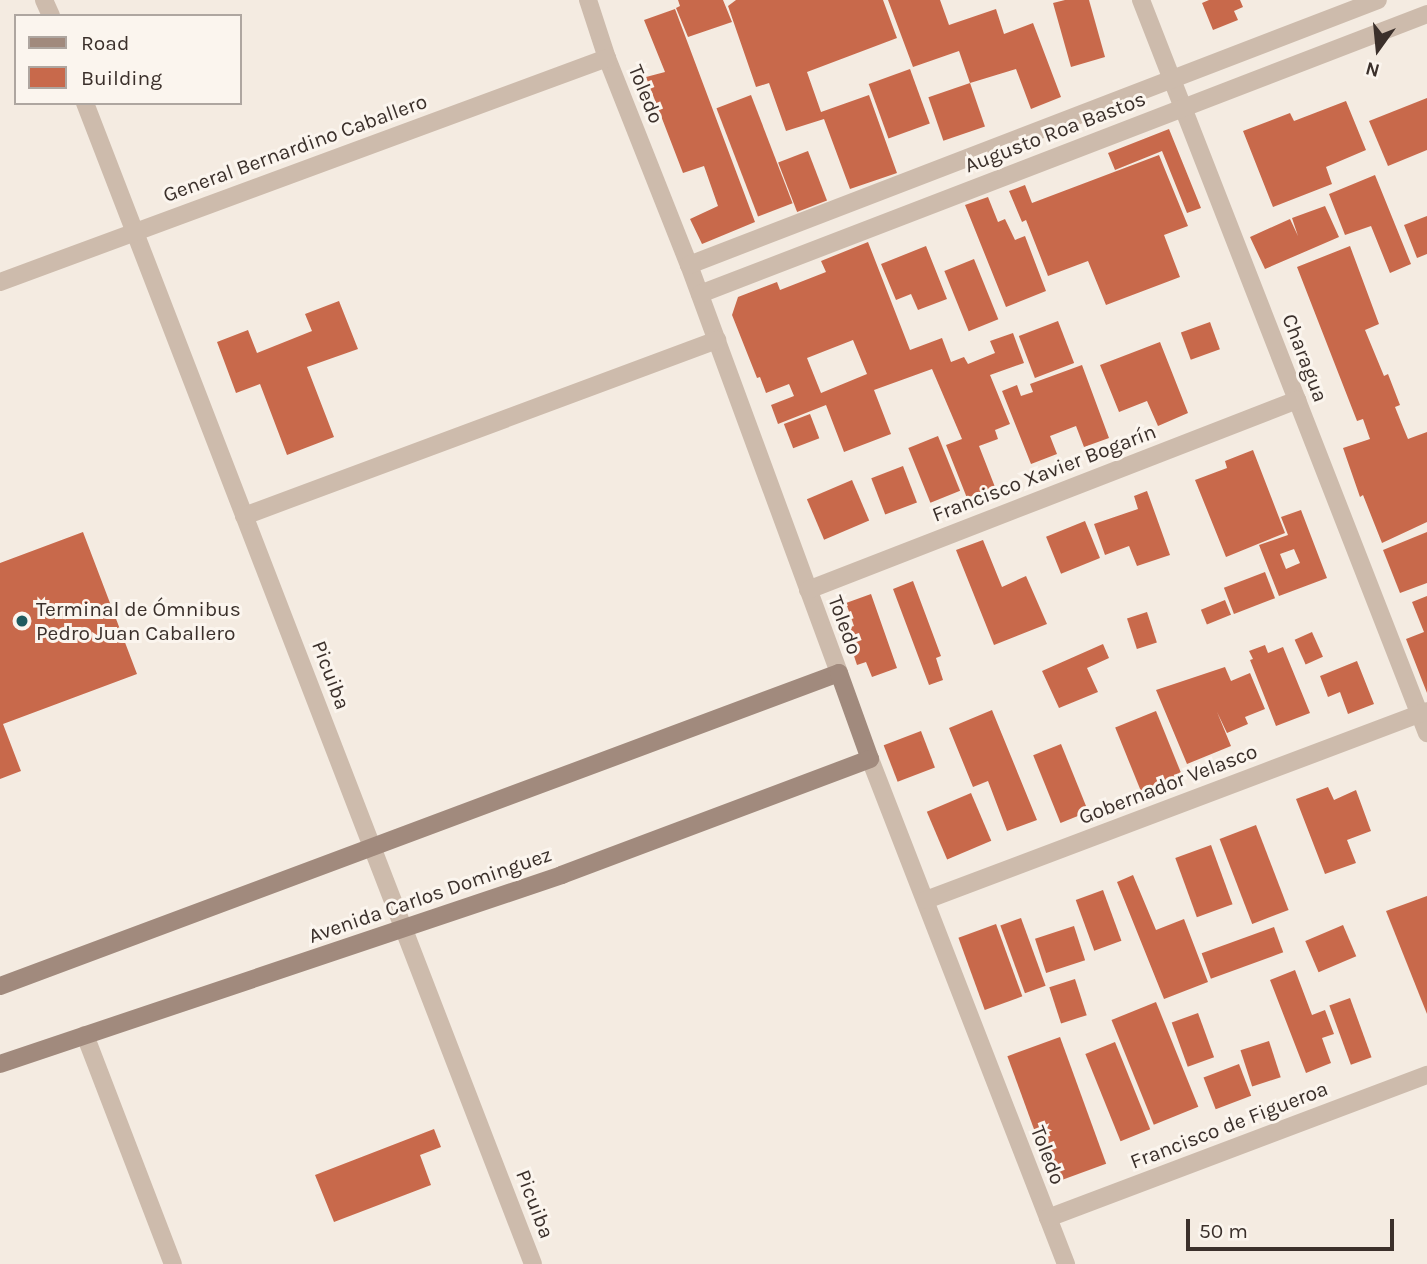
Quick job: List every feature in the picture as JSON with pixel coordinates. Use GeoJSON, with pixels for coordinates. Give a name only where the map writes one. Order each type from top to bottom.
{"type":"FeatureCollection","features":[{"type":"Feature","properties":{"kind":"main road"},"geometry":{"type":"LineString","coordinates":[[0,986],[839,673]]}},
{"type":"Feature","properties":{"kind":"main road","name":"Toledo"},"geometry":{"type":"LineString","coordinates":[[839,673],[870,759]]}},
{"type":"Feature","properties":{"kind":"main road","name":"Avenida Carlos Dominguez"},"geometry":{"type":"LineString","coordinates":[[0,1065],[562,875],[870,759]]}},
{"type":"Feature","properties":{"kind":"street","name":"Toledo"},"geometry":{"type":"LineString","coordinates":[[589,0],[607,58],[700,294],[839,673]]}},
{"type":"Feature","properties":{"kind":"street","name":"Charagua"},"geometry":{"type":"LineString","coordinates":[[1141,0],[1423,713],[1427,733]]}},
{"type":"Feature","properties":{"kind":"street","name":"Augusto Roa Bastos"},"geometry":{"type":"LineString","coordinates":[[689,265],[1378,0]]}},
{"type":"Feature","properties":{"kind":"street","name":"Augusto Roa Bastos"},"geometry":{"type":"LineString","coordinates":[[700,294],[1184,106],[1427,15]]}},
{"type":"Feature","properties":{"kind":"street","name":"General Bernardino Caballero"},"geometry":{"type":"LineString","coordinates":[[0,282],[607,58]]}},
{"type":"Feature","properties":{"kind":"street","name":"Picuiba"},"geometry":{"type":"LineString","coordinates":[[86,105],[533,1264]]}},
{"type":"Feature","properties":{"kind":"street"},"geometry":{"type":"LineString","coordinates":[[244,516],[717,340]]}},
{"type":"Feature","properties":{"kind":"street","name":"Francisco Xavier Bogarín"},"geometry":{"type":"LineString","coordinates":[[808,590],[1297,400]]}},
{"type":"Feature","properties":{"kind":"street","name":"Gobernador Velasco"},"geometry":{"type":"LineString","coordinates":[[926,900],[1423,713]]}},
{"type":"Feature","properties":{"kind":"street","name":"Toledo"},"geometry":{"type":"LineString","coordinates":[[870,759],[1066,1264]]}},
{"type":"Feature","properties":{"kind":"street"},"geometry":{"type":"LineString","coordinates":[[85,1035],[173,1264]]}},
{"type":"Feature","properties":{"kind":"street","name":"Francisco de Figueroa"},"geometry":{"type":"LineString","coordinates":[[1048,1218],[1427,1074]]}},
{"type":"Feature","properties":{"kind":"building"},"geometry":{"type":"Polygon","coordinates":[[[678,0],[723,0],[732,22],[688,37],[676,8],[680,6],[678,0]]]}},
{"type":"Feature","properties":{"kind":"building"},"geometry":{"type":"Polygon","coordinates":[[[736,0],[883,0],[897,38],[807,72],[821,112],[869,95],[897,173],[850,189],[824,119],[786,131],[769,83],[756,87],[728,6],[736,0]]]}},
{"type":"Feature","properties":{"kind":"building"},"geometry":{"type":"Polygon","coordinates":[[[888,0],[940,0],[949,25],[996,9],[1004,34],[1033,23],[1061,97],[1031,109],[1016,69],[970,83],[959,51],[913,67],[888,0]]]}},
{"type":"Feature","properties":{"kind":"building"},"geometry":{"type":"Polygon","coordinates":[[[1089,0],[1105,57],[1071,67],[1053,3],[1089,0]]]}},
{"type":"Feature","properties":{"kind":"building"},"geometry":{"type":"Polygon","coordinates":[[[1209,0],[1240,0],[1243,7],[1234,11],[1238,20],[1213,30],[1202,3],[1209,0]]]}},
{"type":"Feature","properties":{"kind":"building"},"geometry":{"type":"Polygon","coordinates":[[[675,9],[755,222],[702,244],[690,219],[718,206],[704,166],[683,173],[646,77],[665,72],[644,20],[675,9]]]}},
{"type":"Feature","properties":{"kind":"building"},"geometry":{"type":"Polygon","coordinates":[[[910,69],[930,124],[888,139],[869,84],[910,69]]]}},
{"type":"Feature","properties":{"kind":"building"},"geometry":{"type":"Polygon","coordinates":[[[970,83],[985,126],[943,141],[928,97],[970,83]]]}},
{"type":"Feature","properties":{"kind":"building"},"geometry":{"type":"Polygon","coordinates":[[[751,95],[793,203],[758,217],[716,108],[751,95]]]}},
{"type":"Feature","properties":{"kind":"building"},"geometry":{"type":"Polygon","coordinates":[[[1427,98],[1427,150],[1388,166],[1369,121],[1427,98]]]}},
{"type":"Feature","properties":{"kind":"building"},"geometry":{"type":"Polygon","coordinates":[[[1346,101],[1366,150],[1326,167],[1332,184],[1273,207],[1243,131],[1290,113],[1294,121],[1346,101]]]}},
{"type":"Feature","properties":{"kind":"building"},"geometry":{"type":"Polygon","coordinates":[[[1169,129],[1201,208],[1187,213],[1162,151],[1115,170],[1108,153],[1169,129]]]}},
{"type":"Feature","properties":{"kind":"building"},"geometry":{"type":"Polygon","coordinates":[[[808,151],[827,200],[797,212],[778,162],[808,151]]]}},
{"type":"Feature","properties":{"kind":"building"},"geometry":{"type":"Polygon","coordinates":[[[1159,155],[1188,226],[1164,235],[1180,277],[1106,305],[1088,261],[1048,276],[1026,220],[1022,222],[1009,191],[1025,185],[1032,203],[1159,155]]]}},
{"type":"Feature","properties":{"kind":"building"},"geometry":{"type":"Polygon","coordinates":[[[1375,175],[1411,264],[1390,273],[1371,226],[1345,235],[1329,194],[1375,175]]]}},
{"type":"Feature","properties":{"kind":"building"},"geometry":{"type":"Polygon","coordinates":[[[988,197],[998,222],[1005,219],[1015,240],[1025,236],[1046,291],[1006,307],[965,205],[988,197]]]}},
{"type":"Feature","properties":{"kind":"building"},"geometry":{"type":"Polygon","coordinates":[[[1325,206],[1339,237],[1265,269],[1250,237],[1290,219],[1298,236],[1292,218],[1325,206]]]}},
{"type":"Feature","properties":{"kind":"building"},"geometry":{"type":"Polygon","coordinates":[[[1427,216],[1427,254],[1417,258],[1404,225],[1427,216]]]}},
{"type":"Feature","properties":{"kind":"building"},"geometry":{"type":"Polygon","coordinates":[[[868,242],[910,350],[942,338],[951,362],[964,357],[968,364],[995,353],[990,341],[1013,333],[1024,363],[990,375],[1010,424],[995,430],[998,439],[979,446],[995,487],[967,498],[946,445],[962,439],[932,369],[874,390],[891,434],[844,452],[826,405],[778,424],[771,405],[794,396],[789,384],[766,393],[760,377],[757,378],[732,315],[738,297],[777,282],[780,290],[826,272],[821,261],[868,242]],[[853,340],[807,358],[821,393],[867,374],[853,340]]]}},
{"type":"Feature","properties":{"kind":"building"},"geometry":{"type":"Polygon","coordinates":[[[926,246],[947,299],[918,310],[911,294],[896,300],[881,264],[926,246]]]}},
{"type":"Feature","properties":{"kind":"building"},"geometry":{"type":"Polygon","coordinates":[[[1350,246],[1379,324],[1365,330],[1384,376],[1388,374],[1400,405],[1395,407],[1403,427],[1408,439],[1427,432],[1427,522],[1382,543],[1363,495],[1360,497],[1343,448],[1370,439],[1363,419],[1357,421],[1297,267],[1350,246]]]}},
{"type":"Feature","properties":{"kind":"building"},"geometry":{"type":"Polygon","coordinates":[[[974,259],[998,319],[969,331],[944,271],[974,259]]]}},
{"type":"Feature","properties":{"kind":"building"},"geometry":{"type":"Polygon","coordinates":[[[339,301],[358,349],[307,367],[334,437],[287,455],[260,384],[236,393],[217,342],[248,330],[257,353],[312,331],[305,314],[339,301]]]}},
{"type":"Feature","properties":{"kind":"building"},"geometry":{"type":"Polygon","coordinates":[[[1058,321],[1074,363],[1035,378],[1019,336],[1058,321]]]}},
{"type":"Feature","properties":{"kind":"building"},"geometry":{"type":"Polygon","coordinates":[[[1210,322],[1220,349],[1191,360],[1181,333],[1210,322]]]}},
{"type":"Feature","properties":{"kind":"building"},"geometry":{"type":"Polygon","coordinates":[[[1160,342],[1188,413],[1158,426],[1147,401],[1119,412],[1100,365],[1160,342]]]}},
{"type":"Feature","properties":{"kind":"building"},"geometry":{"type":"Polygon","coordinates":[[[1082,365],[1109,438],[1084,447],[1076,426],[1050,436],[1057,454],[1031,464],[1002,391],[1017,385],[1021,396],[1033,392],[1030,384],[1082,365]]]}},
{"type":"Feature","properties":{"kind":"building"},"geometry":{"type":"Polygon","coordinates":[[[810,414],[819,438],[793,448],[784,424],[810,414]]]}},
{"type":"Feature","properties":{"kind":"building"},"geometry":{"type":"Polygon","coordinates":[[[938,436],[960,491],[930,503],[908,448],[938,436]]]}},
{"type":"Feature","properties":{"kind":"building"},"geometry":{"type":"Polygon","coordinates":[[[1253,450],[1285,533],[1226,557],[1195,480],[1227,468],[1225,461],[1253,450]]]}},
{"type":"Feature","properties":{"kind":"building"},"geometry":{"type":"Polygon","coordinates":[[[903,466],[917,502],[885,515],[871,478],[903,466]]]}},
{"type":"Feature","properties":{"kind":"building"},"geometry":{"type":"Polygon","coordinates":[[[852,480],[869,521],[824,540],[807,499],[852,480]]]}},
{"type":"Feature","properties":{"kind":"building"},"geometry":{"type":"Polygon","coordinates":[[[1147,491],[1170,555],[1137,566],[1129,546],[1105,555],[1094,524],[1138,509],[1134,496],[1147,491]]]}},
{"type":"Feature","properties":{"kind":"building"},"geometry":{"type":"Polygon","coordinates":[[[1301,510],[1327,578],[1279,596],[1259,545],[1288,535],[1281,517],[1301,510]],[[1294,549],[1280,554],[1286,569],[1300,563],[1294,549]]]}},
{"type":"Feature","properties":{"kind":"building"},"geometry":{"type":"Polygon","coordinates":[[[1085,521],[1100,558],[1061,574],[1046,537],[1085,521]]]}},
{"type":"Feature","properties":{"kind":"building"},"geometry":{"type":"Polygon","coordinates":[[[83,532],[137,674],[3,724],[21,771],[0,779],[0,563],[83,532]]]}},
{"type":"Feature","properties":{"kind":"building"},"geometry":{"type":"Polygon","coordinates":[[[1427,532],[1427,583],[1400,593],[1383,550],[1427,532]]]}},
{"type":"Feature","properties":{"kind":"building"},"geometry":{"type":"Polygon","coordinates":[[[983,540],[1002,587],[1026,576],[1047,624],[994,645],[956,550],[983,540]]]}},
{"type":"Feature","properties":{"kind":"building"},"geometry":{"type":"Polygon","coordinates":[[[1265,572],[1275,598],[1234,614],[1224,588],[1265,572]]]}},
{"type":"Feature","properties":{"kind":"building"},"geometry":{"type":"Polygon","coordinates":[[[913,581],[941,656],[936,658],[943,680],[929,685],[893,589],[913,581]]]}},
{"type":"Feature","properties":{"kind":"building"},"geometry":{"type":"Polygon","coordinates":[[[871,594],[897,668],[872,677],[866,662],[857,665],[845,629],[854,626],[846,603],[871,594]]]}},
{"type":"Feature","properties":{"kind":"building"},"geometry":{"type":"Polygon","coordinates":[[[1427,596],[1427,693],[1406,639],[1424,632],[1412,602],[1427,596]]]}},
{"type":"Feature","properties":{"kind":"building"},"geometry":{"type":"Polygon","coordinates":[[[1225,600],[1231,615],[1207,625],[1201,610],[1225,600]]]}},
{"type":"Feature","properties":{"kind":"building"},"geometry":{"type":"Polygon","coordinates":[[[1147,612],[1157,642],[1137,649],[1127,618],[1147,612]]]}},
{"type":"Feature","properties":{"kind":"building"},"geometry":{"type":"Polygon","coordinates":[[[1312,632],[1323,657],[1306,664],[1295,640],[1312,632]]]}},
{"type":"Feature","properties":{"kind":"building"},"geometry":{"type":"Polygon","coordinates":[[[1103,644],[1109,658],[1087,668],[1098,692],[1059,708],[1042,671],[1103,644]]]}},
{"type":"Feature","properties":{"kind":"building"},"geometry":{"type":"Polygon","coordinates":[[[1265,645],[1268,653],[1283,647],[1310,713],[1276,726],[1250,660],[1253,659],[1249,651],[1265,645]]]}},
{"type":"Feature","properties":{"kind":"building"},"geometry":{"type":"Polygon","coordinates":[[[1357,661],[1374,704],[1348,714],[1340,692],[1328,697],[1320,676],[1357,661]]]}},
{"type":"Feature","properties":{"kind":"building"},"geometry":{"type":"Polygon","coordinates":[[[1225,667],[1231,681],[1250,673],[1265,709],[1245,717],[1248,724],[1227,733],[1217,712],[1231,746],[1187,764],[1156,690],[1225,667]]]}},
{"type":"Feature","properties":{"kind":"building"},"geometry":{"type":"Polygon","coordinates":[[[992,710],[1037,820],[1007,831],[988,781],[973,787],[949,728],[992,710]]]}},
{"type":"Feature","properties":{"kind":"building"},"geometry":{"type":"Polygon","coordinates":[[[1156,711],[1184,780],[1143,796],[1115,727],[1156,711]]]}},
{"type":"Feature","properties":{"kind":"building"},"geometry":{"type":"Polygon","coordinates":[[[921,731],[935,767],[898,782],[884,745],[921,731]]]}},
{"type":"Feature","properties":{"kind":"building"},"geometry":{"type":"Polygon","coordinates":[[[1061,744],[1088,812],[1061,823],[1033,755],[1061,744]]]}},
{"type":"Feature","properties":{"kind":"building"},"geometry":{"type":"Polygon","coordinates":[[[1328,787],[1334,800],[1356,790],[1371,831],[1347,840],[1356,863],[1325,874],[1296,799],[1328,787]]]}},
{"type":"Feature","properties":{"kind":"building"},"geometry":{"type":"Polygon","coordinates":[[[971,793],[991,841],[947,860],[927,812],[971,793]]]}},
{"type":"Feature","properties":{"kind":"building"},"geometry":{"type":"Polygon","coordinates":[[[1256,825],[1289,910],[1252,924],[1220,839],[1256,825]]]}},
{"type":"Feature","properties":{"kind":"building"},"geometry":{"type":"Polygon","coordinates":[[[1211,845],[1233,904],[1197,917],[1175,858],[1211,845]]]}},
{"type":"Feature","properties":{"kind":"building"},"geometry":{"type":"Polygon","coordinates":[[[1133,875],[1156,930],[1184,919],[1208,982],[1164,999],[1117,882],[1133,875]]]}},
{"type":"Feature","properties":{"kind":"building"},"geometry":{"type":"Polygon","coordinates":[[[1103,890],[1121,941],[1094,951],[1076,900],[1103,890]]]}},
{"type":"Feature","properties":{"kind":"building"},"geometry":{"type":"Polygon","coordinates":[[[1427,896],[1427,1014],[1386,911],[1427,896]]]}},
{"type":"Feature","properties":{"kind":"building"},"geometry":{"type":"Polygon","coordinates":[[[1021,918],[1046,986],[1025,993],[1000,926],[1021,918]]]}},
{"type":"Feature","properties":{"kind":"building"},"geometry":{"type":"Polygon","coordinates":[[[996,924],[1022,996],[985,1010],[958,938],[996,924]]]}},
{"type":"Feature","properties":{"kind":"building"},"geometry":{"type":"Polygon","coordinates":[[[1343,925],[1356,956],[1319,972],[1305,941],[1343,925]]]}},
{"type":"Feature","properties":{"kind":"building"},"geometry":{"type":"Polygon","coordinates":[[[1074,926],[1085,960],[1046,973],[1035,939],[1074,926]]]}},
{"type":"Feature","properties":{"kind":"building"},"geometry":{"type":"Polygon","coordinates":[[[1274,927],[1283,952],[1211,979],[1202,953],[1274,927]]]}},
{"type":"Feature","properties":{"kind":"building"},"geometry":{"type":"Polygon","coordinates":[[[1295,970],[1312,1015],[1325,1010],[1334,1034],[1322,1038],[1331,1063],[1306,1073],[1270,980],[1295,970]]]}},
{"type":"Feature","properties":{"kind":"building"},"geometry":{"type":"Polygon","coordinates":[[[1075,979],[1087,1015],[1061,1023],[1049,987],[1075,979]]]}},
{"type":"Feature","properties":{"kind":"building"},"geometry":{"type":"Polygon","coordinates":[[[1350,998],[1372,1057],[1351,1065],[1329,1006],[1350,998]]]}},
{"type":"Feature","properties":{"kind":"building"},"geometry":{"type":"Polygon","coordinates":[[[1156,1002],[1198,1107],[1154,1125],[1111,1020],[1156,1002]]]}},
{"type":"Feature","properties":{"kind":"building"},"geometry":{"type":"Polygon","coordinates":[[[1198,1013],[1214,1057],[1188,1067],[1172,1023],[1198,1013]]]}},
{"type":"Feature","properties":{"kind":"building"},"geometry":{"type":"Polygon","coordinates":[[[1060,1037],[1106,1164],[1054,1183],[1007,1056],[1060,1037]]]}},
{"type":"Feature","properties":{"kind":"building"},"geometry":{"type":"Polygon","coordinates":[[[1269,1041],[1281,1077],[1252,1086],[1240,1050],[1269,1041]]]}},
{"type":"Feature","properties":{"kind":"building"},"geometry":{"type":"Polygon","coordinates":[[[1115,1042],[1150,1129],[1121,1141],[1085,1054],[1115,1042]]]}},
{"type":"Feature","properties":{"kind":"building"},"geometry":{"type":"Polygon","coordinates":[[[1239,1064],[1251,1096],[1216,1109],[1204,1078],[1239,1064]]]}},
{"type":"Feature","properties":{"kind":"building"},"geometry":{"type":"Polygon","coordinates":[[[434,1129],[441,1147],[420,1155],[431,1185],[334,1222],[315,1175],[434,1129]]]}},
{"type":"Feature","properties":{"kind":"place","name":"Terminal de Ómnibus Pedro Juan Caballero"},"geometry":{"type":"Point","coordinates":[22,621]}}]}
